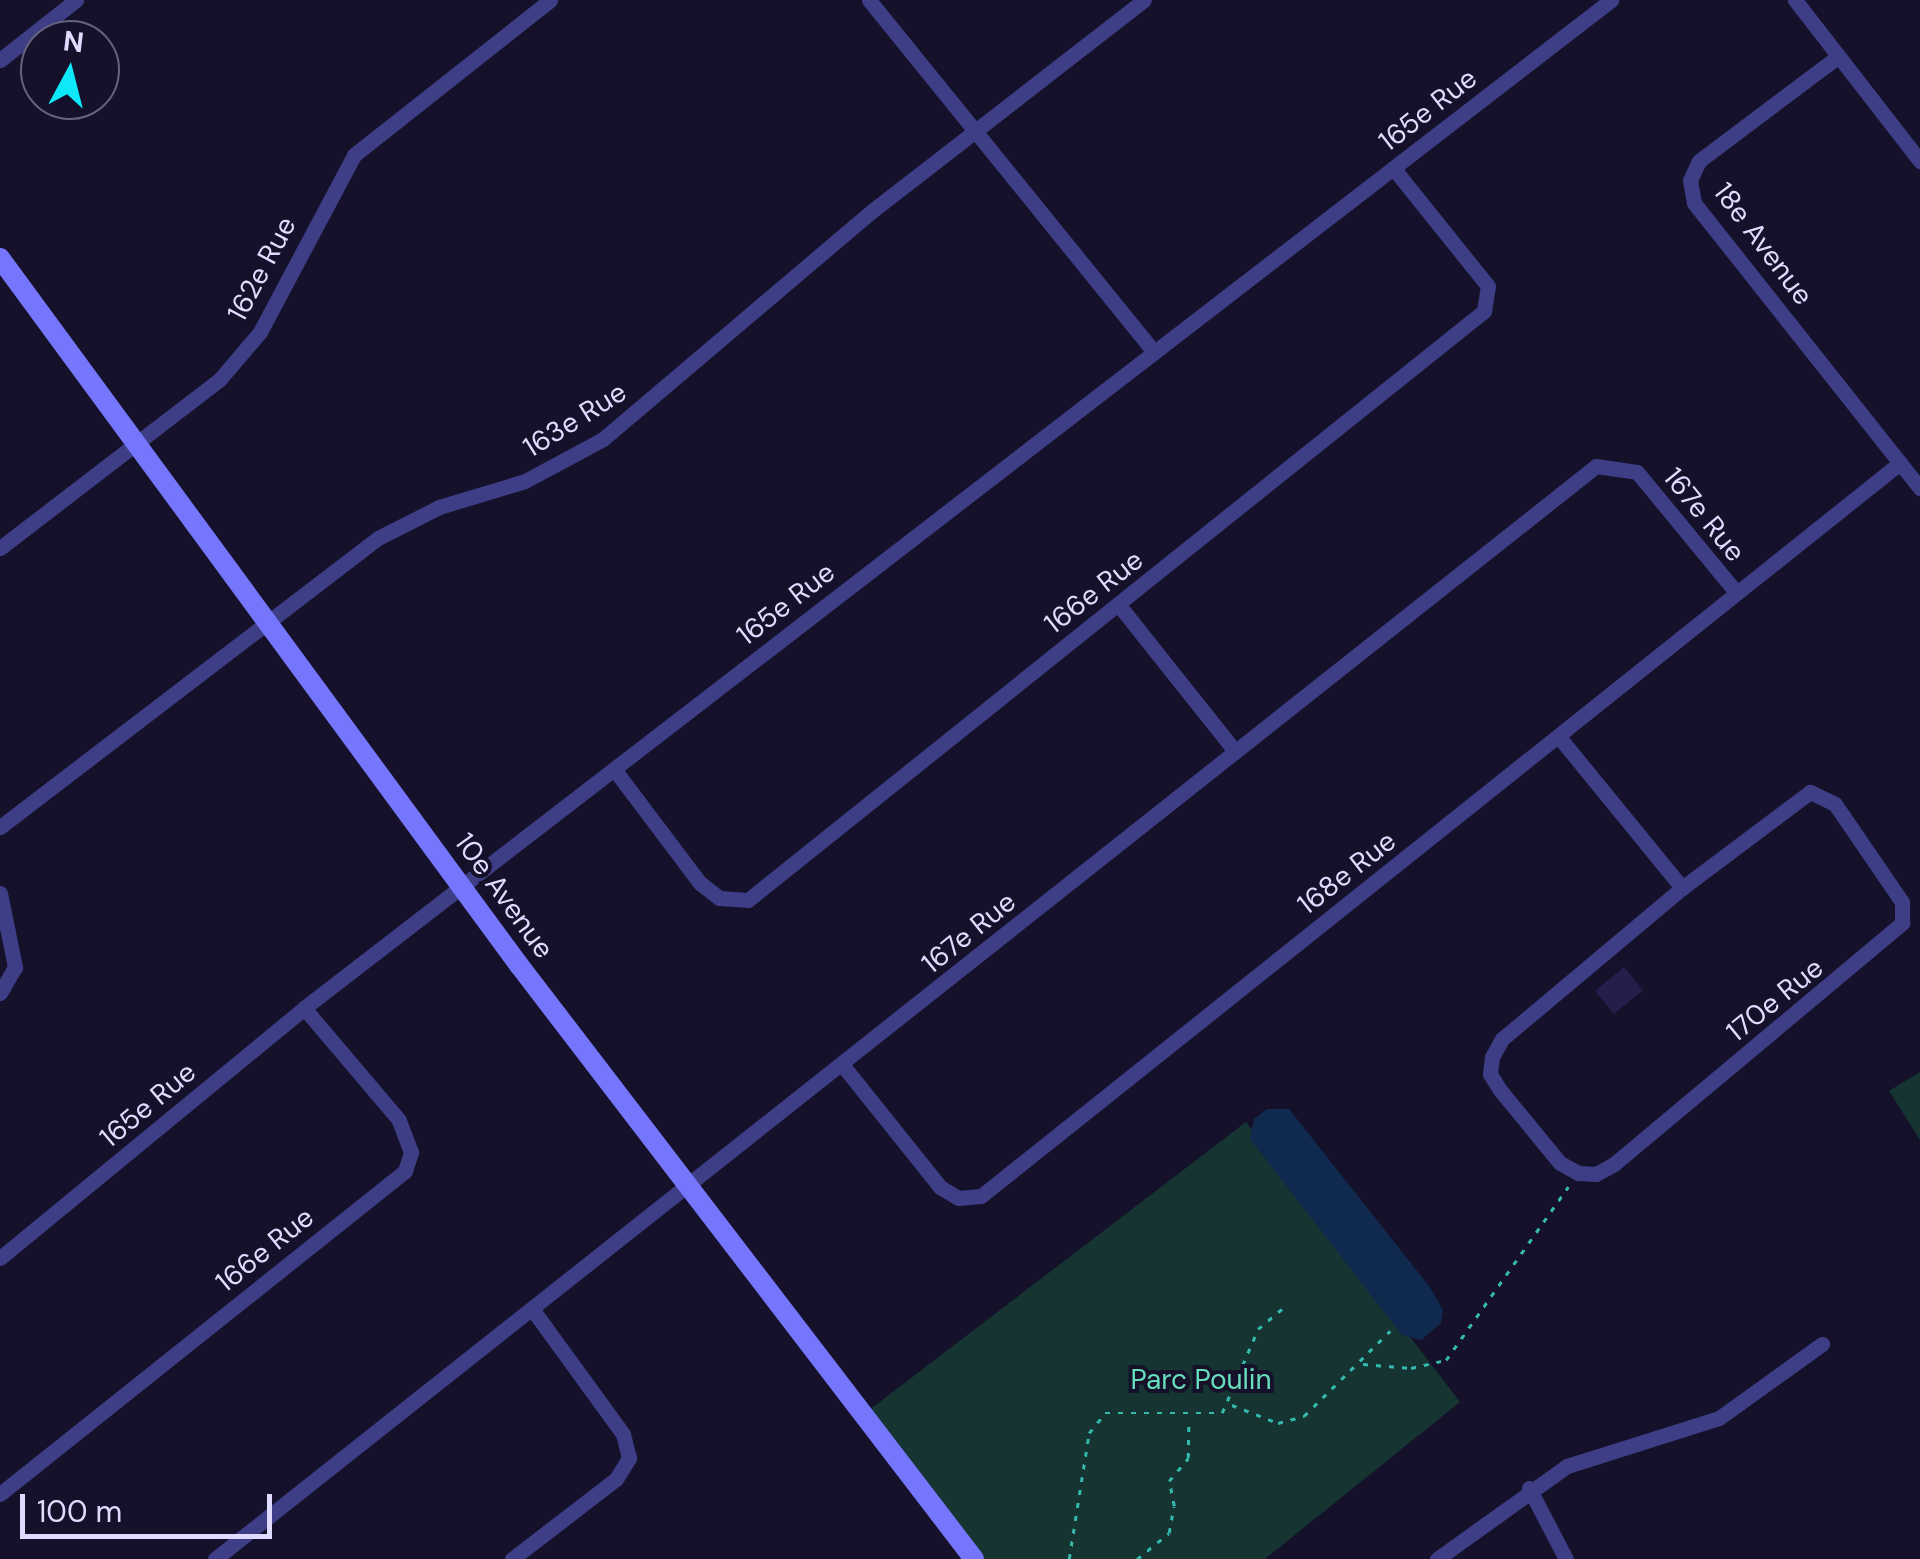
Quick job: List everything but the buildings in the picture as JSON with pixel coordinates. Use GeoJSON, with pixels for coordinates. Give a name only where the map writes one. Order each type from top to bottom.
{"type":"FeatureCollection","features":[{"type":"Feature","properties":{"kind":"street"},"geometry":{"type":"LineString","coordinates":[[0,60],[76,0]]}},
{"type":"Feature","properties":{"kind":"street","name":"162e Rue"},"geometry":{"type":"LineString","coordinates":[[0,548],[220,378],[260,332],[354,155],[550,0]]}},
{"type":"Feature","properties":{"kind":"street"},"geometry":{"type":"LineString","coordinates":[[869,0],[1154,352]]}},
{"type":"Feature","properties":{"kind":"street","name":"163e Rue"},"geometry":{"type":"LineString","coordinates":[[0,827],[378,538],[439,507],[525,481],[603,439],[872,211],[1144,0]]}},
{"type":"Feature","properties":{"kind":"street","name":"165e Rue"},"geometry":{"type":"LineString","coordinates":[[0,1258],[304,1008],[1611,0]]}},
{"type":"Feature","properties":{"kind":"street"},"geometry":{"type":"LineString","coordinates":[[1795,0],[1836,58],[1920,161]]}},
{"type":"Feature","properties":{"kind":"street","name":"18e Avenue"},"geometry":{"type":"LineString","coordinates":[[1836,58],[1698,161],[1690,180],[1694,203],[1920,488]]}},
{"type":"Feature","properties":{"kind":"street","name":"166e Rue"},"geometry":{"type":"LineString","coordinates":[[614,769],[700,883],[719,898],[748,900],[1484,311],[1488,286],[1394,168]]}},
{"type":"Feature","properties":{"kind":"street","name":"10e Avenue"},"geometry":{"type":"LineString","coordinates":[[0,258],[463,885],[974,1559]]}},
{"type":"Feature","properties":{"kind":"street","name":"168e Rue"},"geometry":{"type":"LineString","coordinates":[[844,1066],[940,1188],[958,1198],[981,1196],[1900,463]]}},
{"type":"Feature","properties":{"kind":"street","name":"167e Rue"},"geometry":{"type":"LineString","coordinates":[[215,1559],[844,1066],[1234,750],[1596,466],[1637,472],[1736,592]]}},
{"type":"Feature","properties":{"kind":"street"},"geometry":{"type":"LineString","coordinates":[[1118,604],[1234,750]]}},
{"type":"Feature","properties":{"kind":"street"},"geometry":{"type":"LineString","coordinates":[[1559,737],[1682,888],[1502,1039],[1492,1057],[1490,1074],[1560,1163],[1578,1173]]}},
{"type":"Feature","properties":{"kind":"street","name":"170e Rue"},"geometry":{"type":"LineString","coordinates":[[1578,1173],[1596,1174],[1614,1164],[1896,933],[1902,902],[1835,804],[1810,792],[1798,796],[1682,888]]}},
{"type":"Feature","properties":{"kind":"street"},"geometry":{"type":"LineString","coordinates":[[0,893],[15,967],[0,993]]}},
{"type":"Feature","properties":{"kind":"street","name":"166e Rue"},"geometry":{"type":"LineString","coordinates":[[0,1494],[405,1171],[411,1152],[399,1120],[304,1008]]}},
{"type":"Feature","properties":{"kind":"street"},"geometry":{"type":"LineString","coordinates":[[512,1559],[616,1479],[629,1458],[623,1434],[533,1310]]}},
{"type":"Feature","properties":{"kind":"street"},"geometry":{"type":"LineString","coordinates":[[1437,1559],[1528,1488],[1594,1455],[1719,1418],[1822,1344]]}},
{"type":"Feature","properties":{"kind":"street"},"geometry":{"type":"LineString","coordinates":[[1528,1488],[1566,1559]]}},
{"type":"Feature","properties":{"kind":"path"},"geometry":{"type":"LineString","coordinates":[[1363,1364],[1412,1368],[1446,1360],[1578,1173]]}},
{"type":"Feature","properties":{"kind":"path"},"geometry":{"type":"LineString","coordinates":[[1069,1559],[1089,1433],[1104,1413],[1164,1409],[1189,1417],[1222,1412],[1230,1404],[1258,1329],[1283,1308]]}},
{"type":"Feature","properties":{"kind":"path"},"geometry":{"type":"LineString","coordinates":[[1230,1404],[1278,1423],[1304,1416],[1363,1364],[1390,1331]]}},
{"type":"Feature","properties":{"kind":"path"},"geometry":{"type":"LineString","coordinates":[[1137,1559],[1169,1533],[1174,1506],[1168,1481],[1188,1458],[1189,1417]]}},
{"type":"Feature","properties":{"kind":"green space"},"geometry":{"type":"Polygon","coordinates":[[[1920,1072],[1920,1140],[1889,1091],[1920,1072]]]}},
{"type":"Feature","properties":{"kind":"green space","name":"Parc Poulin"},"geometry":{"type":"Polygon","coordinates":[[[1246,1122],[1460,1402],[1265,1559],[974,1559],[864,1414],[1246,1122]]]}},
{"type":"Feature","properties":{"kind":"water"},"geometry":{"type":"Polygon","coordinates":[[[1267,1109],[1289,1109],[1429,1286],[1443,1310],[1441,1323],[1421,1340],[1402,1335],[1250,1139],[1254,1119],[1267,1109]]]}}]}
